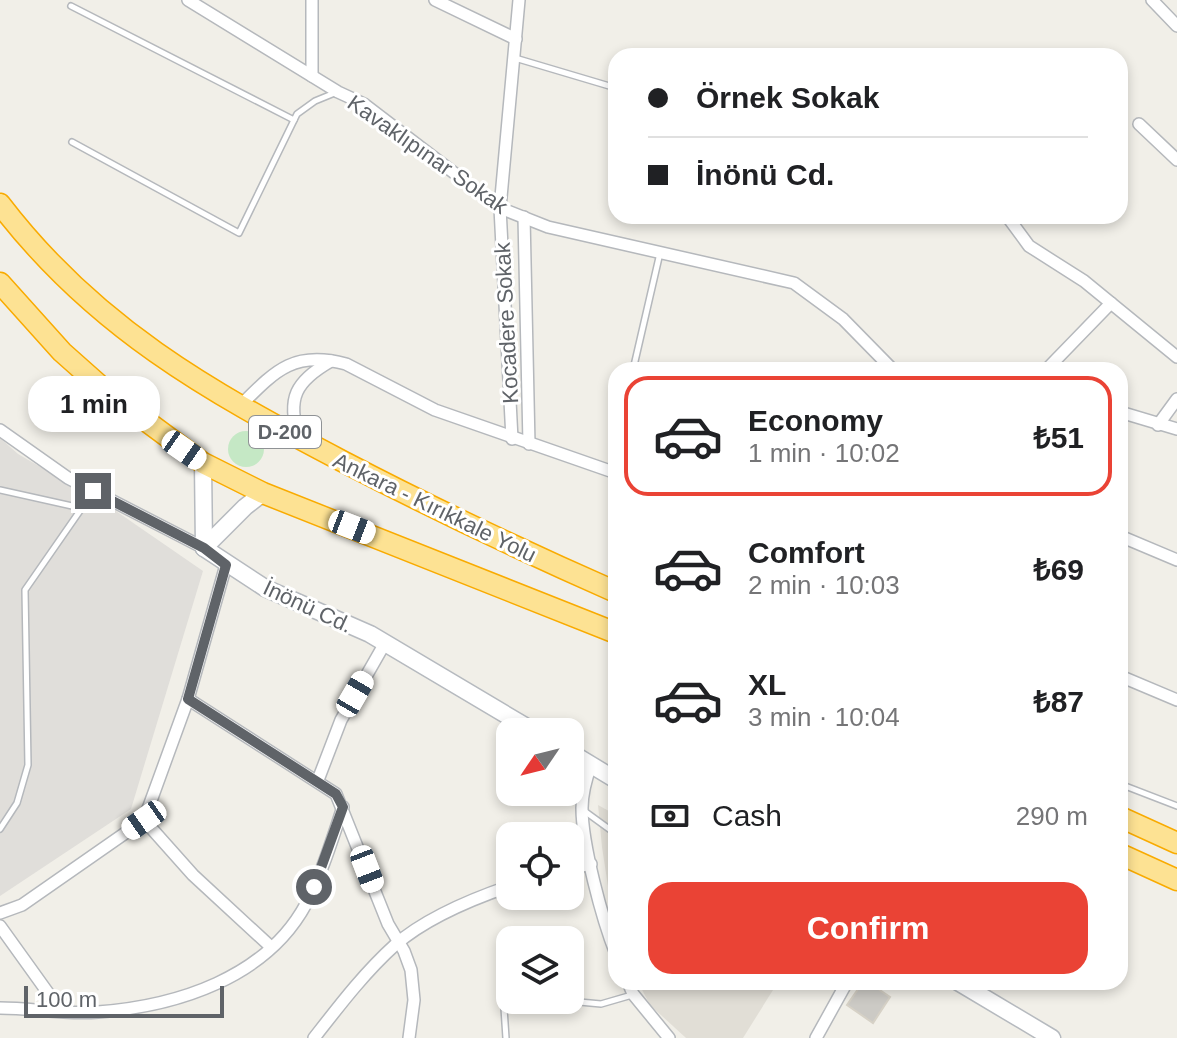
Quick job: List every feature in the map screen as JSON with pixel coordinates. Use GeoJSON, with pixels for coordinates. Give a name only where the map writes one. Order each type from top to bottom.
{"type":"FeatureCollection","features":[{"type":"Feature","properties":{"kind":"highway","name":"Ankara - Kırıkkale Yolu"},"geometry":{"type":"LineString","coordinates":[[0,204],[24,236],[83,297],[153,352],[239,407],[474,528],[608,588]]}},
{"type":"Feature","properties":{"kind":"highway","name":"Ankara - Kırıkkale Yolu"},"geometry":{"type":"LineString","coordinates":[[0,283],[51,341],[84,372],[137,416],[203,463],[263,493],[608,630]]}},
{"type":"Feature","properties":{"kind":"highway"},"geometry":{"type":"LineString","coordinates":[[1128,821],[1177,843]]}},
{"type":"Feature","properties":{"kind":"highway"},"geometry":{"type":"LineString","coordinates":[[1128,858],[1177,880]]}},
{"type":"Feature","properties":{"kind":"street","name":"Kavaklıpınar Sokak"},"geometry":{"type":"LineString","coordinates":[[188,0],[338,92],[364,104],[500,208],[548,227],[794,283],[843,319],[885,362]]}},
{"type":"Feature","properties":{"kind":"street"},"geometry":{"type":"LineString","coordinates":[[312,0],[312,76]]}},
{"type":"Feature","properties":{"kind":"street"},"geometry":{"type":"LineString","coordinates":[[435,0],[516,39]]}},
{"type":"Feature","properties":{"kind":"street","name":"Kocadere Sokak"},"geometry":{"type":"LineString","coordinates":[[512,439],[500,208],[519,0]]}},
{"type":"Feature","properties":{"kind":"street"},"geometry":{"type":"LineString","coordinates":[[1152,0],[1177,26]]}},
{"type":"Feature","properties":{"kind":"street"},"geometry":{"type":"LineString","coordinates":[[1139,124],[1177,160]]}},
{"type":"Feature","properties":{"kind":"street","name":"Kocadere Sokak"},"geometry":{"type":"LineString","coordinates":[[524,217],[529,444]]}},
{"type":"Feature","properties":{"kind":"street"},"geometry":{"type":"LineString","coordinates":[[1013,224],[1029,246],[1084,281],[1177,357]]}},
{"type":"Feature","properties":{"kind":"street"},"geometry":{"type":"LineString","coordinates":[[1054,362],[1111,303]]}},
{"type":"Feature","properties":{"kind":"street"},"geometry":{"type":"LineString","coordinates":[[239,407],[282,367],[311,358],[332,360],[346,364],[435,410],[608,470]]}},
{"type":"Feature","properties":{"kind":"street"},"geometry":{"type":"LineString","coordinates":[[299,438],[293,414],[296,393],[311,372],[332,360]]}},
{"type":"Feature","properties":{"kind":"street"},"geometry":{"type":"LineString","coordinates":[[1158,425],[1177,399]]}},
{"type":"Feature","properties":{"kind":"street"},"geometry":{"type":"LineString","coordinates":[[1128,415],[1177,429]]}},
{"type":"Feature","properties":{"kind":"street","name":"İnönü Cd."},"geometry":{"type":"LineString","coordinates":[[0,430],[68,478],[204,548],[265,588],[385,643],[511,718]]}},
{"type":"Feature","properties":{"kind":"street"},"geometry":{"type":"LineString","coordinates":[[203,463],[204,548]]}},
{"type":"Feature","properties":{"kind":"street"},"geometry":{"type":"LineString","coordinates":[[204,548],[263,493]]}},
{"type":"Feature","properties":{"kind":"street"},"geometry":{"type":"LineString","coordinates":[[1128,539],[1177,560]]}},
{"type":"Feature","properties":{"kind":"street"},"geometry":{"type":"LineString","coordinates":[[0,913],[22,905],[144,820],[188,699],[226,565]]}},
{"type":"Feature","properties":{"kind":"street"},"geometry":{"type":"LineString","coordinates":[[318,780],[341,720],[385,643]]}},
{"type":"Feature","properties":{"kind":"street"},"geometry":{"type":"LineString","coordinates":[[1128,679],[1177,700]]}},
{"type":"Feature","properties":{"kind":"street"},"geometry":{"type":"LineString","coordinates":[[188,699],[336,794],[411,970],[414,1000],[409,1038]]}},
{"type":"Feature","properties":{"kind":"street"},"geometry":{"type":"LineString","coordinates":[[584,761],[608,775]]}},
{"type":"Feature","properties":{"kind":"street"},"geometry":{"type":"LineString","coordinates":[[591,765],[585,782],[582,809],[591,864],[608,930]]}},
{"type":"Feature","properties":{"kind":"street"},"geometry":{"type":"LineString","coordinates":[[0,1008],[97,1012],[208,989],[244,970],[282,938],[305,906],[322,869],[343,807]]}},
{"type":"Feature","properties":{"kind":"street"},"geometry":{"type":"LineString","coordinates":[[144,820],[193,875],[271,947]]}},
{"type":"Feature","properties":{"kind":"street"},"geometry":{"type":"LineString","coordinates":[[584,866],[591,864]]}},
{"type":"Feature","properties":{"kind":"street"},"geometry":{"type":"LineString","coordinates":[[314,1038],[362,977],[397,943],[464,902],[496,891]]}},
{"type":"Feature","properties":{"kind":"street"},"geometry":{"type":"LineString","coordinates":[[0,926],[61,1011]]}},
{"type":"Feature","properties":{"kind":"street"},"geometry":{"type":"LineString","coordinates":[[631,990],[669,1038]]}},
{"type":"Feature","properties":{"kind":"street"},"geometry":{"type":"LineString","coordinates":[[816,1038],[843,990]]}},
{"type":"Feature","properties":{"kind":"street"},"geometry":{"type":"LineString","coordinates":[[971,990],[1052,1038]]}},
{"type":"Feature","properties":{"kind":"lane"},"geometry":{"type":"LineString","coordinates":[[71,6],[294,120]]}},
{"type":"Feature","properties":{"kind":"lane"},"geometry":{"type":"LineString","coordinates":[[514,58],[608,86]]}},
{"type":"Feature","properties":{"kind":"lane"},"geometry":{"type":"LineString","coordinates":[[72,142],[239,233],[297,114],[315,101],[338,92]]}},
{"type":"Feature","properties":{"kind":"lane"},"geometry":{"type":"LineString","coordinates":[[635,362],[661,252]]}},
{"type":"Feature","properties":{"kind":"lane"},"geometry":{"type":"LineString","coordinates":[[0,490],[81,508]]}},
{"type":"Feature","properties":{"kind":"lane"},"geometry":{"type":"LineString","coordinates":[[0,829],[17,803],[28,765],[25,590],[93,491]]}},
{"type":"Feature","properties":{"kind":"lane"},"geometry":{"type":"LineString","coordinates":[[1128,787],[1177,806]]}},
{"type":"Feature","properties":{"kind":"lane"},"geometry":{"type":"LineString","coordinates":[[582,809],[608,828]]}},
{"type":"Feature","properties":{"kind":"lane"},"geometry":{"type":"LineString","coordinates":[[584,1002],[601,1004],[633,994]]}},
{"type":"Feature","properties":{"kind":"lane"},"geometry":{"type":"LineString","coordinates":[[504,1014],[506,1038]]}},
{"type":"Feature","properties":{"kind":"shaded area"},"geometry":{"type":"Polygon","coordinates":[[[0,438],[18,454],[113,509],[203,571],[131,809],[0,896],[0,438]]]}},
{"type":"Feature","properties":{"kind":"shaded area"},"geometry":{"type":"Polygon","coordinates":[[[598,805],[608,811],[608,886],[598,805]]]}},
{"type":"Feature","properties":{"kind":"shaded area"},"geometry":{"type":"Polygon","coordinates":[[[642,990],[773,990],[743,1038],[686,1038],[650,1005],[642,990]]]}},
{"type":"Feature","properties":{"kind":"green space"},"geometry":{"type":"Polygon","coordinates":[[[246,431],[259,436],[264,449],[259,462],[246,467],[233,462],[228,449],[233,436],[246,431]]]}},
{"type":"Feature","properties":{"kind":"building"},"geometry":{"type":"Polygon","coordinates":[[[857,990],[880,990],[890,997],[873,1023],[847,1005],[857,990]]]}},
{"type":"Feature","properties":{"kind":"route"},"geometry":{"type":"LineString","coordinates":[[93,491],[204,548],[226,565],[188,699],[336,794],[343,807],[314,887]]}}]}
